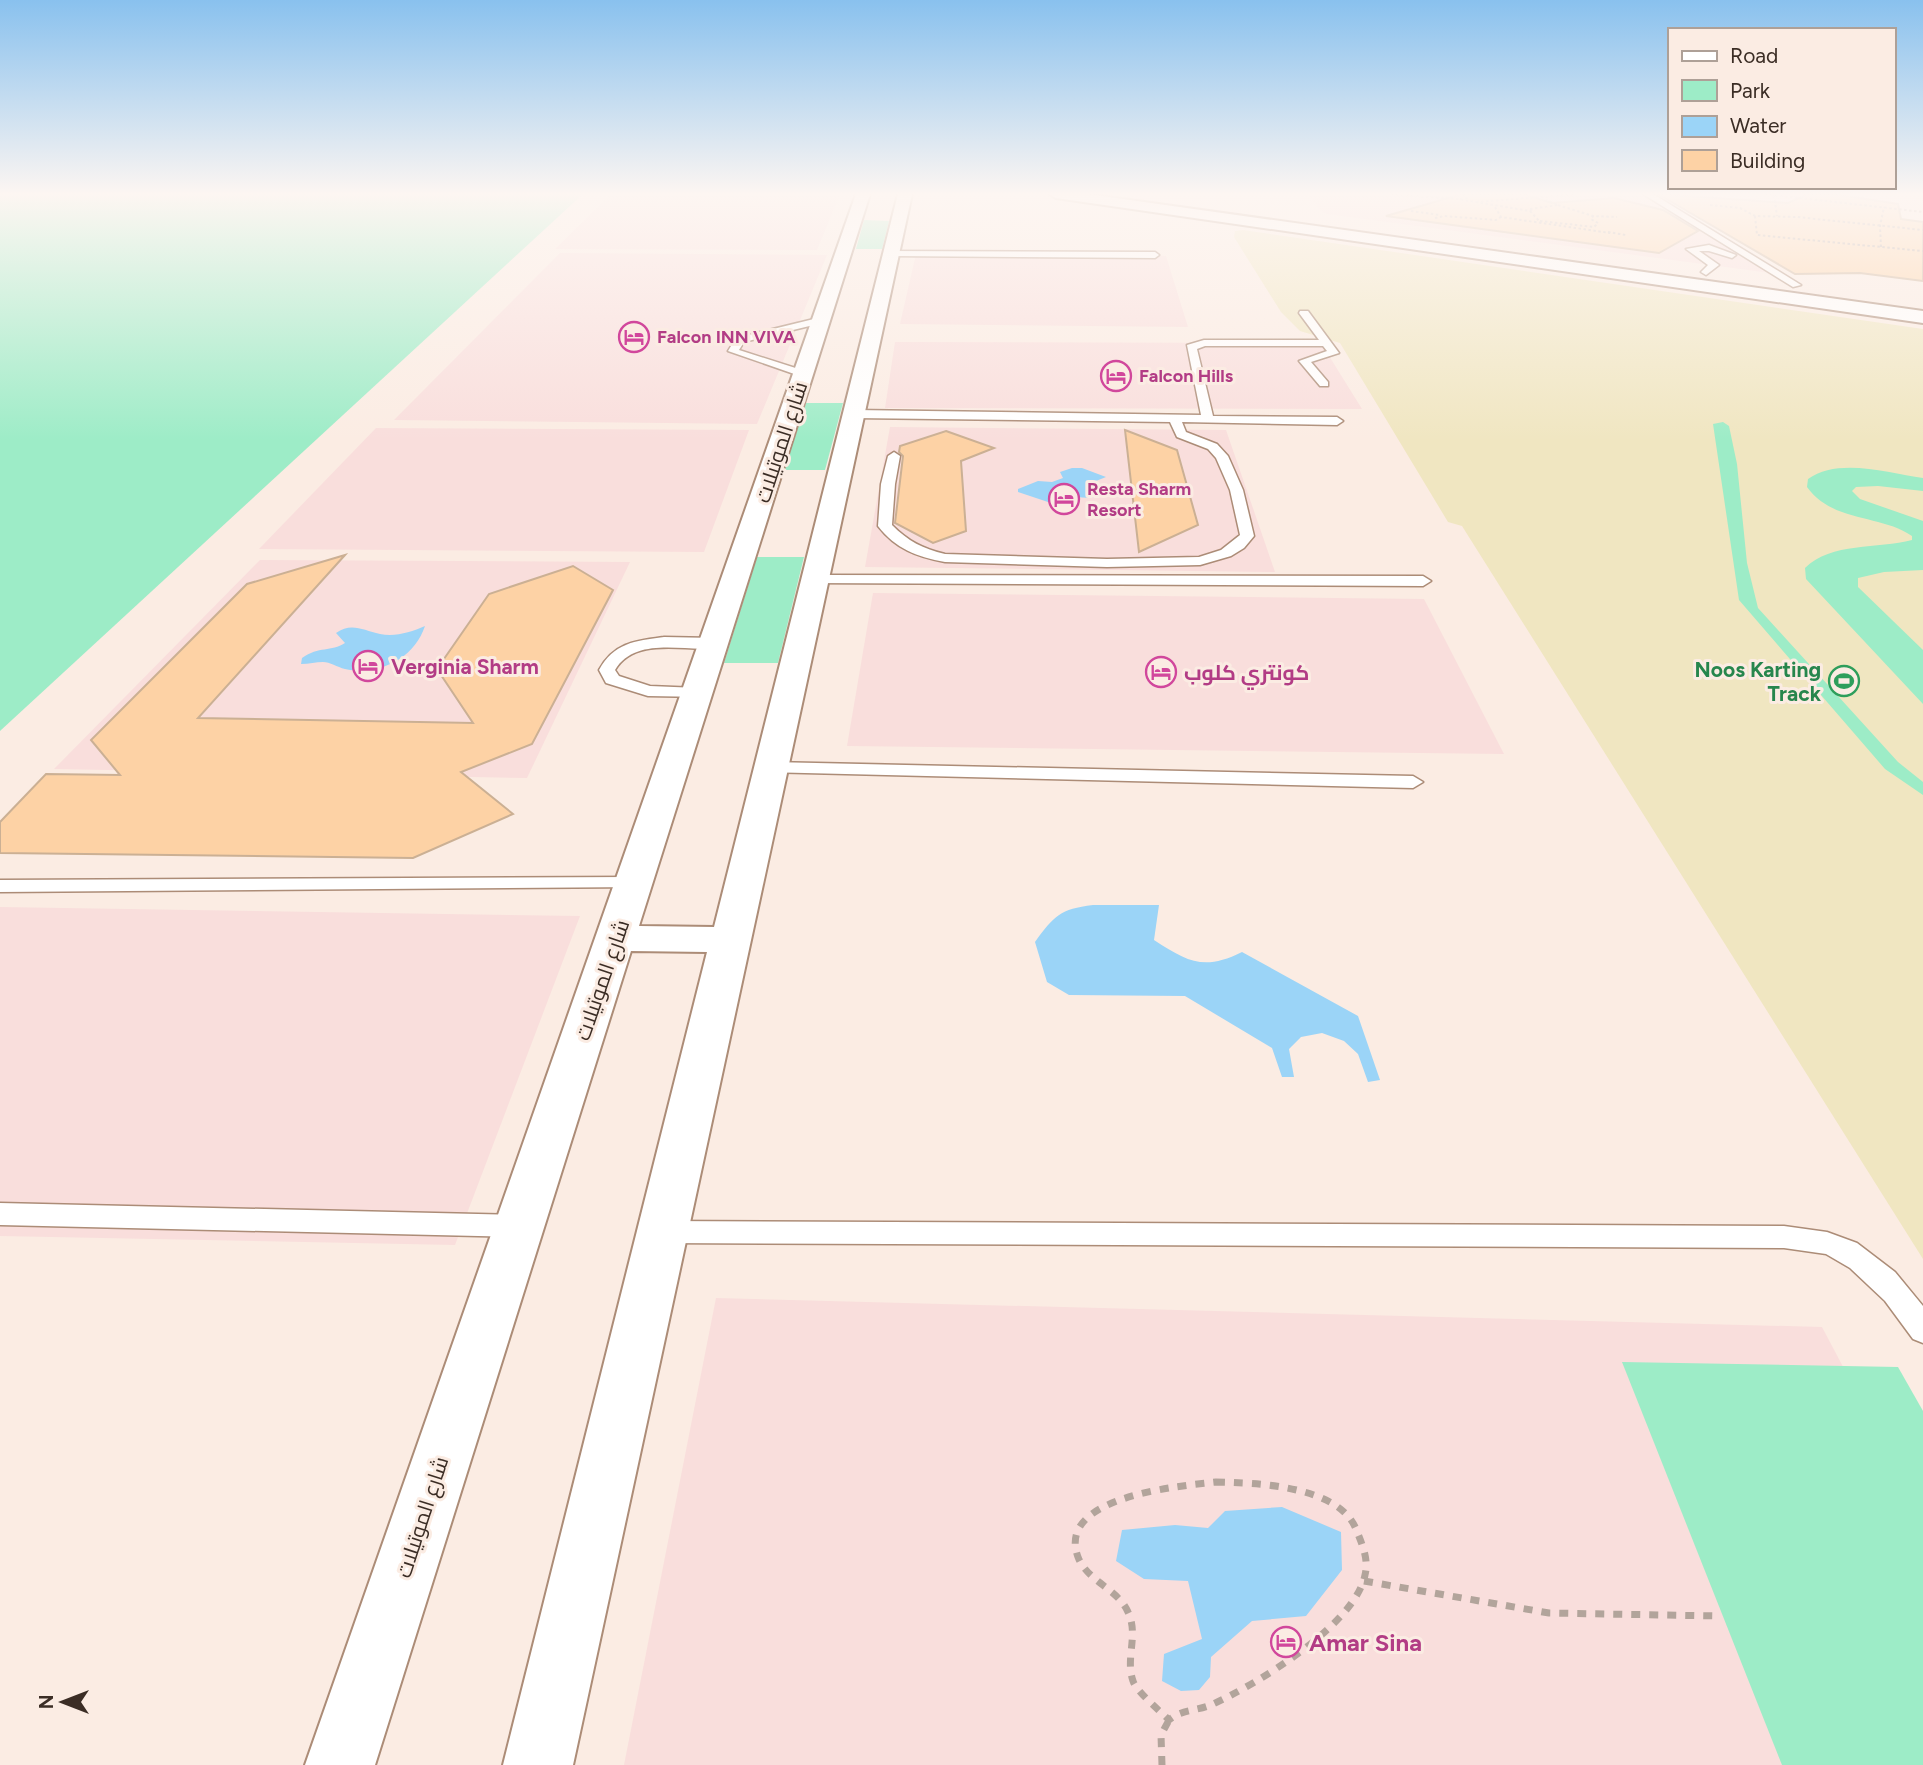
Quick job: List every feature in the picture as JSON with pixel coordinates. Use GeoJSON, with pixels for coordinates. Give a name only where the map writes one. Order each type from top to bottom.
{"type":"FeatureCollection","features":[{"type":"Feature","properties":{"kind":"street","name":"شارع الموتيلات"},"geometry":{"type":"LineString","coordinates":[[340,1765],[822,320],[847,276]]}},
{"type":"Feature","properties":{"kind":"street"},"geometry":{"type":"LineString","coordinates":[[538,1765],[854,414],[873,276]]}},
{"type":"Feature","properties":{"kind":"street"},"geometry":{"type":"LineString","coordinates":[[1637,276],[1923,317]]}},
{"type":"Feature","properties":{"kind":"street"},"geometry":{"type":"LineString","coordinates":[[1736,276],[1923,303]]}},
{"type":"Feature","properties":{"kind":"street"},"geometry":{"type":"LineString","coordinates":[[615,939],[731,940]]}},
{"type":"Feature","properties":{"kind":"lane"},"geometry":{"type":"LineString","coordinates":[[1761,276],[1768,281]]}},
{"type":"Feature","properties":{"kind":"lane"},"geometry":{"type":"LineString","coordinates":[[1782,276],[1796,285]]}},
{"type":"Feature","properties":{"kind":"lane"},"geometry":{"type":"LineString","coordinates":[[1304,313],[1334,353],[1304,361],[1324,384]]}},
{"type":"Feature","properties":{"kind":"lane"},"geometry":{"type":"LineString","coordinates":[[804,374],[733,351],[740,340],[822,320]]}},
{"type":"Feature","properties":{"kind":"lane"},"geometry":{"type":"LineString","coordinates":[[1208,419],[1191,346],[1204,343],[1326,343]]}},
{"type":"Feature","properties":{"kind":"lane"},"geometry":{"type":"LineString","coordinates":[[854,414],[1337,421]]}},
{"type":"Feature","properties":{"kind":"lane"},"geometry":{"type":"LineString","coordinates":[[894,456],[884,526],[901,542],[924,554],[968,559],[1107,563],[1200,561],[1226,553],[1247,536],[1235,487],[1224,459],[1216,449],[1181,435],[1175,419]]}},
{"type":"Feature","properties":{"kind":"lane"},"geometry":{"type":"LineString","coordinates":[[815,580],[1423,581]]}},
{"type":"Feature","properties":{"kind":"lane"},"geometry":{"type":"LineString","coordinates":[[698,693],[648,691],[612,679],[607,670],[615,656],[641,645],[669,642],[715,643]]}},
{"type":"Feature","properties":{"kind":"lane"},"geometry":{"type":"LineString","coordinates":[[771,768],[1413,782]]}},
{"type":"Feature","properties":{"kind":"lane"},"geometry":{"type":"LineString","coordinates":[[0,886],[634,883]]}},
{"type":"Feature","properties":{"kind":"lane"},"geometry":{"type":"LineString","coordinates":[[0,1214],[519,1227]]}},
{"type":"Feature","properties":{"kind":"lane"},"geometry":{"type":"LineString","coordinates":[[662,1233],[1784,1237],[1833,1245],[1871,1268],[1904,1300],[1923,1331]]}},
{"type":"Feature","properties":{"kind":"path"},"geometry":{"type":"LineString","coordinates":[[1087,485],[1100,484]]}},
{"type":"Feature","properties":{"kind":"path"},"geometry":{"type":"LineString","coordinates":[[1162,1765],[1160,1735],[1169,1720],[1182,1711],[1197,1710],[1234,1694],[1267,1675],[1317,1638],[1357,1595],[1364,1581],[1365,1548],[1358,1530],[1345,1514],[1329,1502],[1311,1494],[1274,1485],[1201,1481],[1126,1497],[1092,1512],[1080,1526],[1077,1545],[1079,1558],[1095,1580],[1111,1588],[1124,1603],[1132,1620],[1134,1639],[1130,1658],[1133,1683],[1169,1720]]}},
{"type":"Feature","properties":{"kind":"path"},"geometry":{"type":"LineString","coordinates":[[1364,1581],[1549,1613],[1720,1616]]}},
{"type":"Feature","properties":{"kind":"shaded area","name":"Falcon INN VIVA"},"geometry":{"type":"Polygon","coordinates":[[[537,276],[818,276],[757,424],[394,420],[537,276]]]}},
{"type":"Feature","properties":{"kind":"shaded area"},"geometry":{"type":"Polygon","coordinates":[[[911,276],[1172,276],[1188,327],[900,324],[911,276]]]}},
{"type":"Feature","properties":{"kind":"shaded area","name":"Falcon Hills"},"geometry":{"type":"Polygon","coordinates":[[[895,342],[1321,343],[1362,409],[885,408],[895,342]]]}},
{"type":"Feature","properties":{"kind":"shaded area","name":"Resta Sharm Resort"},"geometry":{"type":"Polygon","coordinates":[[[890,427],[1226,430],[1275,572],[865,567],[890,427]]]}},
{"type":"Feature","properties":{"kind":"shaded area"},"geometry":{"type":"Polygon","coordinates":[[[376,428],[749,430],[704,552],[259,549],[376,428]]]}},
{"type":"Feature","properties":{"kind":"shaded area","name":"Verginia Sharm"},"geometry":{"type":"Polygon","coordinates":[[[260,560],[630,562],[527,778],[54,769],[260,560]]]}},
{"type":"Feature","properties":{"kind":"shaded area","name":"كونتري كلوب"},"geometry":{"type":"Polygon","coordinates":[[[873,593],[1424,599],[1504,754],[847,746],[873,593]]]}},
{"type":"Feature","properties":{"kind":"shaded area"},"geometry":{"type":"Polygon","coordinates":[[[0,907],[580,916],[455,1245],[0,1236],[0,907]]]}},
{"type":"Feature","properties":{"kind":"shaded area","name":"Amar Sina"},"geometry":{"type":"Polygon","coordinates":[[[716,1298],[1822,1327],[1923,1518],[1923,1765],[624,1765],[716,1298]]]}},
{"type":"Feature","properties":{"kind":"green space"},"geometry":{"type":"Polygon","coordinates":[[[0,276],[494,276],[0,731],[0,276]]]}},
{"type":"Feature","properties":{"kind":"green space","name":"Noos Karting Track"},"geometry":{"type":"Polygon","coordinates":[[[1923,389],[1923,832],[1695,591],[1686,414],[1923,389]]]}},
{"type":"Feature","properties":{"kind":"green space"},"geometry":{"type":"Polygon","coordinates":[[[806,403],[843,403],[825,470],[784,470],[806,403]]]}},
{"type":"Feature","properties":{"kind":"green space"},"geometry":{"type":"Polygon","coordinates":[[[757,557],[804,557],[778,663],[724,663],[757,557]]]}},
{"type":"Feature","properties":{"kind":"green space"},"geometry":{"type":"Polygon","coordinates":[[[1622,1362],[1898,1367],[1923,1411],[1923,1765],[1782,1765],[1622,1362]]]}},
{"type":"Feature","properties":{"kind":"sand"},"geometry":{"type":"Polygon","coordinates":[[[1259,276],[1561,276],[1923,329],[1923,478],[1864,468],[1834,469],[1820,472],[1808,479],[1807,487],[1830,507],[1899,529],[1912,536],[1912,540],[1841,550],[1816,560],[1805,568],[1806,579],[1923,704],[1923,782],[1898,762],[1758,608],[1747,563],[1737,464],[1729,426],[1723,422],[1713,424],[1739,600],[1885,769],[1923,795],[1923,1259],[1462,526],[1448,522],[1340,343],[1300,331],[1281,312],[1259,276]]]}},
{"type":"Feature","properties":{"kind":"sand"},"geometry":{"type":"Polygon","coordinates":[[[1878,486],[1923,491],[1923,521],[1860,499],[1852,491],[1856,487],[1878,486]]]}},
{"type":"Feature","properties":{"kind":"sand"},"geometry":{"type":"Polygon","coordinates":[[[1923,570],[1923,650],[1858,587],[1858,578],[1884,572],[1923,570]]]}},
{"type":"Feature","properties":{"kind":"water"},"geometry":{"type":"Polygon","coordinates":[[[1082,468],[1106,477],[1096,481],[1107,491],[1092,497],[1063,496],[1048,502],[1018,492],[1018,489],[1038,481],[1052,482],[1063,478],[1060,472],[1082,468]]]}},
{"type":"Feature","properties":{"kind":"water"},"geometry":{"type":"Polygon","coordinates":[[[425,626],[413,648],[394,663],[382,667],[358,671],[326,662],[301,664],[302,658],[308,654],[345,643],[336,633],[347,628],[392,635],[425,626]]]}},
{"type":"Feature","properties":{"kind":"water"},"geometry":{"type":"Polygon","coordinates":[[[1093,905],[1159,905],[1154,940],[1177,954],[1206,962],[1229,958],[1242,952],[1358,1016],[1380,1080],[1368,1082],[1358,1054],[1344,1041],[1322,1033],[1301,1037],[1289,1049],[1294,1077],[1282,1077],[1272,1048],[1185,996],[1069,995],[1047,982],[1035,942],[1059,915],[1093,905]]]}},
{"type":"Feature","properties":{"kind":"water"},"geometry":{"type":"Polygon","coordinates":[[[1282,1507],[1341,1532],[1342,1570],[1306,1616],[1252,1621],[1211,1657],[1210,1677],[1199,1690],[1181,1691],[1162,1681],[1164,1654],[1202,1639],[1188,1581],[1144,1579],[1116,1561],[1122,1530],[1175,1525],[1208,1528],[1225,1511],[1282,1507]]]}},
{"type":"Feature","properties":{"kind":"building"},"geometry":{"type":"Polygon","coordinates":[[[1887,276],[1923,276],[1923,281],[1887,276]]]}},
{"type":"Feature","properties":{"kind":"building"},"geometry":{"type":"Polygon","coordinates":[[[1125,430],[1177,450],[1198,525],[1139,552],[1125,430]]]}},
{"type":"Feature","properties":{"kind":"building"},"geometry":{"type":"Polygon","coordinates":[[[946,431],[994,448],[961,461],[966,531],[933,543],[895,523],[903,456],[899,452],[900,446],[946,431]]]}},
{"type":"Feature","properties":{"kind":"building"},"geometry":{"type":"Polygon","coordinates":[[[345,555],[198,718],[473,723],[437,669],[489,594],[573,566],[613,590],[532,744],[461,772],[513,814],[413,858],[0,853],[0,822],[46,774],[120,775],[91,740],[247,584],[345,555]]]}},
{"type":"Feature","properties":{"kind":"place","name":"Falcon INN VIVA"},"geometry":{"type":"Point","coordinates":[634,337]}},
{"type":"Feature","properties":{"kind":"place","name":"Falcon Hills"},"geometry":{"type":"Point","coordinates":[1116,376]}},
{"type":"Feature","properties":{"kind":"place","name":"Resta Sharm Resort"},"geometry":{"type":"Point","coordinates":[1064,499]}},
{"type":"Feature","properties":{"kind":"place","name":"Verginia Sharm"},"geometry":{"type":"Point","coordinates":[368,666]}},
{"type":"Feature","properties":{"kind":"place","name":"كونتري كلوب"},"geometry":{"type":"Point","coordinates":[1161,672]}},
{"type":"Feature","properties":{"kind":"place","name":"Noos Karting Track"},"geometry":{"type":"Point","coordinates":[1844,681]}},
{"type":"Feature","properties":{"kind":"place","name":"Amar Sina"},"geometry":{"type":"Point","coordinates":[1286,1642]}}]}
